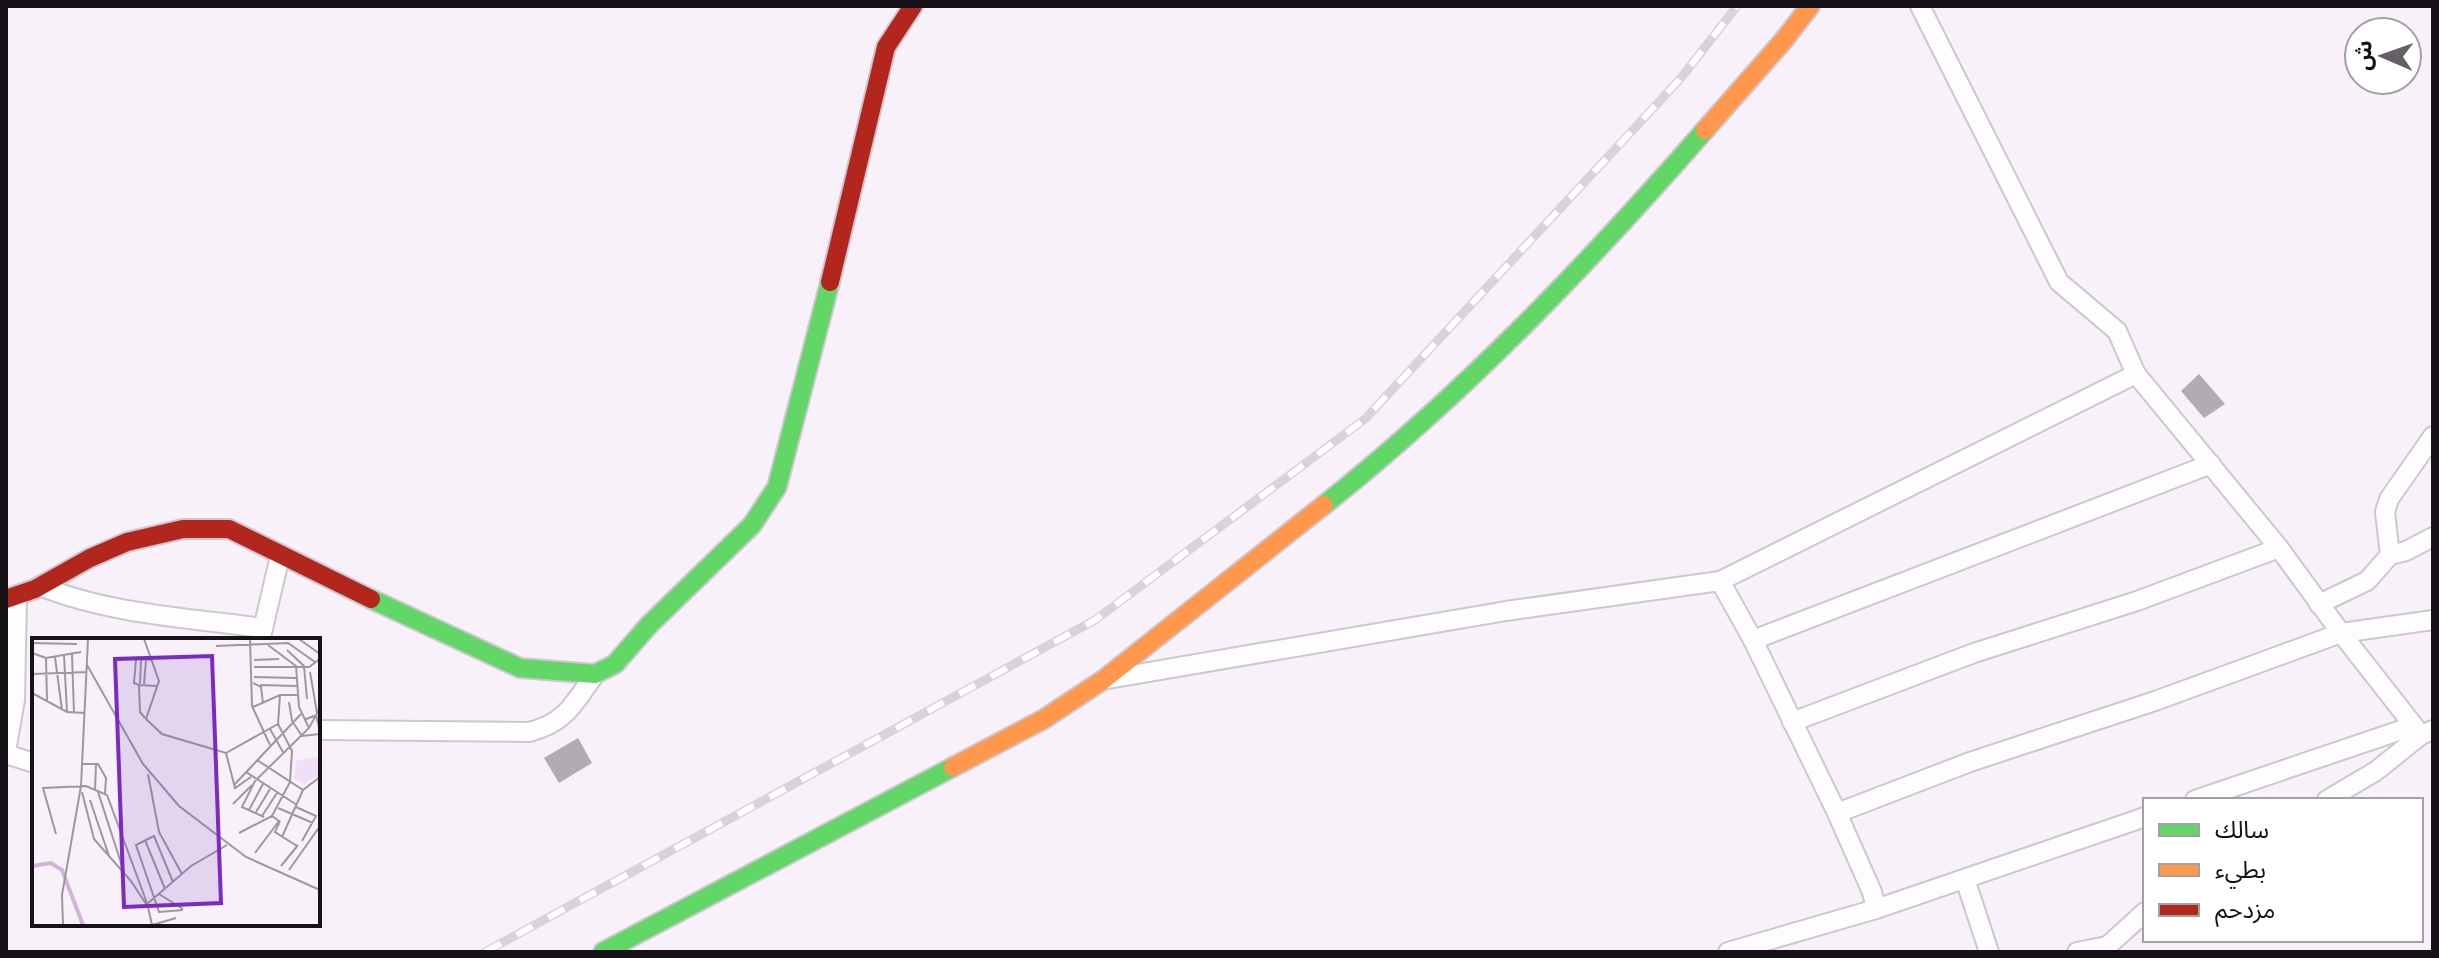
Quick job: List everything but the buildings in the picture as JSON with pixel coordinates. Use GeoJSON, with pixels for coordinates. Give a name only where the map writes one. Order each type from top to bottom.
{"type":"FeatureCollection","features":[{"type":"Feature","properties":{"kind":"street"},"geometry":{"type":"LineString","coordinates":[[320,730],[529,732],[552,726],[570,709],[595,674],[615,664],[649,625],[752,525],[777,487],[803,393],[882,61],[894,31],[913,6]]}},
{"type":"Feature","properties":{"kind":"street"},"geometry":{"type":"LineString","coordinates":[[603,952],[1044,719],[1103,680],[1358,478],[1464,384],[1545,305],[1784,40],[1810,6]]}},
{"type":"Feature","properties":{"kind":"street"},"geometry":{"type":"LineString","coordinates":[[1906,6],[1924,12],[2059,282],[2117,331],[2136,374],[2279,548],[2341,633],[2422,730]]}},
{"type":"Feature","properties":{"kind":"street"},"geometry":{"type":"LineString","coordinates":[[1103,680],[1506,611],[1720,581],[2136,374]]}},
{"type":"Feature","properties":{"kind":"street"},"geometry":{"type":"LineString","coordinates":[[2390,555],[2385,512],[2389,499],[2433,436]]}},
{"type":"Feature","properties":{"kind":"street"},"geometry":{"type":"LineString","coordinates":[[1753,640],[2211,464]]}},
{"type":"Feature","properties":{"kind":"street"},"geometry":{"type":"LineString","coordinates":[[32,762],[6,752],[25,701],[25,652],[11,597],[40,586],[90,558],[127,542],[183,529],[229,529],[520,668],[595,674]]}},
{"type":"Feature","properties":{"kind":"street"},"geometry":{"type":"LineString","coordinates":[[2319,604],[2367,581],[2390,555],[2406,551],[2433,537]]}},
{"type":"Feature","properties":{"kind":"street"},"geometry":{"type":"LineString","coordinates":[[1792,722],[1974,653],[2137,601],[2279,548]]}},
{"type":"Feature","properties":{"kind":"street"},"geometry":{"type":"LineString","coordinates":[[40,586],[63,596],[262,634],[280,556]]}},
{"type":"Feature","properties":{"kind":"street"},"geometry":{"type":"LineString","coordinates":[[1720,581],[1753,640],[1837,813],[1872,892],[1876,909]]}},
{"type":"Feature","properties":{"kind":"street"},"geometry":{"type":"LineString","coordinates":[[1837,813],[1970,762],[2155,701],[2341,633],[2433,620]]}},
{"type":"Feature","properties":{"kind":"street"},"geometry":{"type":"LineString","coordinates":[[2201,798],[2422,730]]}},
{"type":"Feature","properties":{"kind":"street"},"geometry":{"type":"LineString","coordinates":[[2330,798],[2376,771],[2422,730]]}},
{"type":"Feature","properties":{"kind":"street"},"geometry":{"type":"LineString","coordinates":[[1728,952],[1876,909],[2143,820]]}},
{"type":"Feature","properties":{"kind":"street"},"geometry":{"type":"LineString","coordinates":[[1965,879],[1989,952]]}},
{"type":"Feature","properties":{"kind":"street"},"geometry":{"type":"LineString","coordinates":[[2077,952],[2104,949],[2143,914]]}},
{"type":"Feature","properties":{"kind":"railway"},"geometry":{"type":"LineString","coordinates":[[485,952],[1095,620],[1365,419],[1681,78],[1737,6]]}},
{"type":"Feature","properties":{"kind":"traffic: fast"},"geometry":{"type":"LineString","coordinates":[[1324,505],[1376,463],[1523,326],[1616,230],[1705,130]]}},
{"type":"Feature","properties":{"kind":"traffic: fast"},"geometry":{"type":"LineString","coordinates":[[371,599],[520,668],[595,674],[615,664],[649,625],[752,525],[777,487],[830,282]]}},
{"type":"Feature","properties":{"kind":"traffic: fast"},"geometry":{"type":"LineString","coordinates":[[603,952],[953,767]]}},
{"type":"Feature","properties":{"kind":"traffic: slow"},"geometry":{"type":"LineString","coordinates":[[1705,130],[1810,6]]}},
{"type":"Feature","properties":{"kind":"traffic: slow"},"geometry":{"type":"LineString","coordinates":[[953,767],[1044,719],[1103,680],[1324,505]]}},
{"type":"Feature","properties":{"kind":"traffic: jam"},"geometry":{"type":"LineString","coordinates":[[830,282],[886,47],[913,6]]}},
{"type":"Feature","properties":{"kind":"traffic: jam"},"geometry":{"type":"LineString","coordinates":[[6,599],[35,589],[90,558],[127,542],[183,529],[229,529],[371,599]]}}]}
